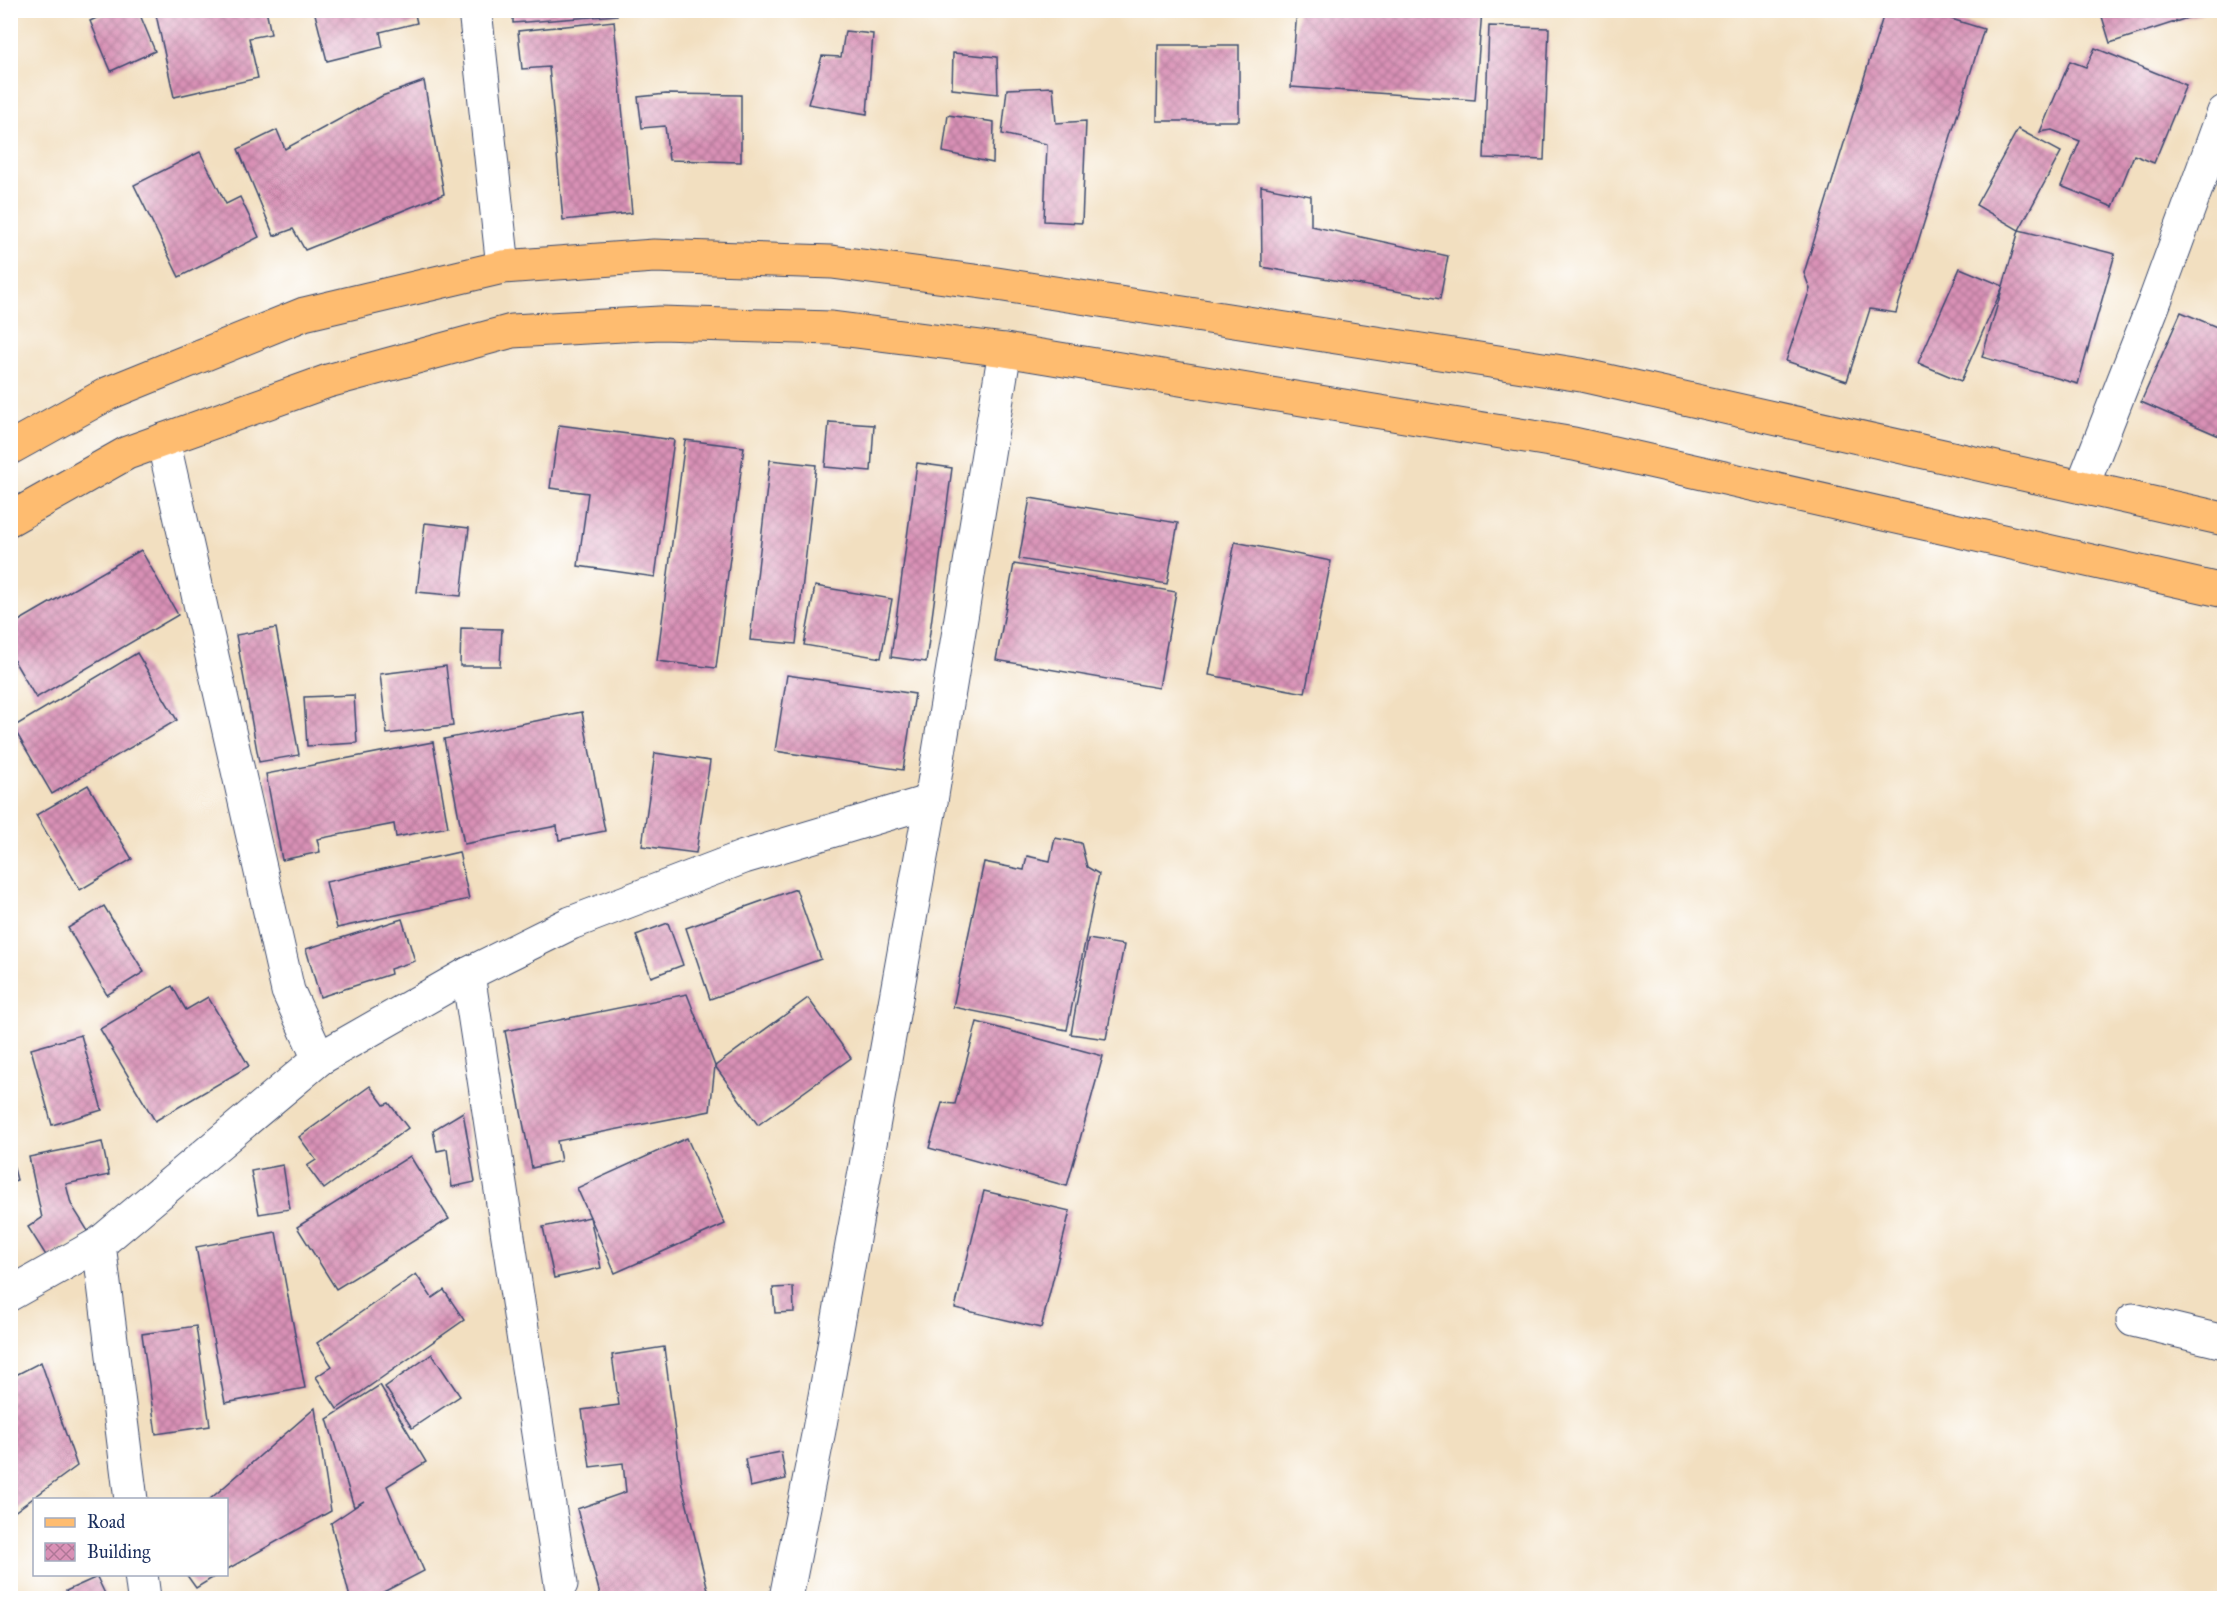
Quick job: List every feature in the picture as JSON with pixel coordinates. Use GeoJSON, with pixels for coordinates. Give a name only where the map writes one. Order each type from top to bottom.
{"type":"FeatureCollection","features":[{"type":"Feature","properties":{"kind":"main road"},"geometry":{"type":"LineString","coordinates":[[10,448],[109,393],[304,314],[502,267],[654,256],[832,262],[997,284],[1581,375],[2224,519]]}},
{"type":"Feature","properties":{"kind":"main road"},"geometry":{"type":"LineString","coordinates":[[10,519],[127,453],[328,381],[512,331],[660,323],[832,328],[1005,350],[1574,444],[2224,591]]}},
{"type":"Feature","properties":{"kind":"street"},"geometry":{"type":"LineString","coordinates":[[475,10],[502,267]]}},
{"type":"Feature","properties":{"kind":"street"},"geometry":{"type":"LineString","coordinates":[[2082,487],[2156,298],[2224,112]]}},
{"type":"Feature","properties":{"kind":"street"},"geometry":{"type":"LineString","coordinates":[[786,1599],[819,1430],[932,801],[1005,350]]}},
{"type":"Feature","properties":{"kind":"street"},"geometry":{"type":"LineString","coordinates":[[163,440],[288,991],[319,1059]]}},
{"type":"Feature","properties":{"kind":"street"},"geometry":{"type":"LineString","coordinates":[[10,1294],[99,1244],[319,1059],[468,974],[571,923],[744,857],[932,801]]}},
{"type":"Feature","properties":{"kind":"street"},"geometry":{"type":"LineString","coordinates":[[468,974],[561,1584]]}},
{"type":"Feature","properties":{"kind":"street"},"geometry":{"type":"LineString","coordinates":[[99,1244],[131,1498]]}},
{"type":"Feature","properties":{"kind":"street"},"geometry":{"type":"LineString","coordinates":[[2133,1320],[2224,1342]]}},
{"type":"Feature","properties":{"kind":"street"},"geometry":{"type":"LineString","coordinates":[[141,1576],[144,1599]]}},
{"type":"Feature","properties":{"kind":"building"},"geometry":{"type":"Polygon","coordinates":[[[114,10],[138,10],[155,51],[111,71],[90,21],[114,10]]]}},
{"type":"Feature","properties":{"kind":"building"},"geometry":{"type":"Polygon","coordinates":[[[155,10],[266,10],[271,34],[249,38],[258,78],[174,97],[155,10]]]}},
{"type":"Feature","properties":{"kind":"building"},"geometry":{"type":"Polygon","coordinates":[[[314,10],[414,10],[417,23],[380,32],[383,47],[327,61],[314,10]]]}},
{"type":"Feature","properties":{"kind":"building"},"geometry":{"type":"Polygon","coordinates":[[[513,10],[617,10],[617,15],[513,23],[513,10]]]}},
{"type":"Feature","properties":{"kind":"building"},"geometry":{"type":"Polygon","coordinates":[[[1297,10],[1482,10],[1475,100],[1291,87],[1297,10]]]}},
{"type":"Feature","properties":{"kind":"building"},"geometry":{"type":"Polygon","coordinates":[[[1885,10],[1922,10],[1984,29],[1896,313],[1870,309],[1847,381],[1786,361],[1810,289],[1804,273],[1885,10]]]}},
{"type":"Feature","properties":{"kind":"building"},"geometry":{"type":"Polygon","coordinates":[[[2100,10],[2209,10],[2209,11],[2110,43],[2100,10]]]}},
{"type":"Feature","properties":{"kind":"building"},"geometry":{"type":"Polygon","coordinates":[[[614,21],[632,213],[563,220],[549,67],[522,69],[518,31],[614,21]]]}},
{"type":"Feature","properties":{"kind":"building"},"geometry":{"type":"Polygon","coordinates":[[[1489,26],[1549,28],[1544,160],[1484,158],[1489,26]]]}},
{"type":"Feature","properties":{"kind":"building"},"geometry":{"type":"Polygon","coordinates":[[[845,31],[873,34],[867,114],[808,104],[822,56],[841,57],[845,31]]]}},
{"type":"Feature","properties":{"kind":"building"},"geometry":{"type":"Polygon","coordinates":[[[1158,45],[1239,45],[1239,121],[1157,121],[1158,45]]]}},
{"type":"Feature","properties":{"kind":"building"},"geometry":{"type":"Polygon","coordinates":[[[2095,48],[2186,85],[2154,163],[2134,155],[2113,207],[2061,186],[2080,141],[2052,130],[2040,132],[2070,61],[2086,67],[2095,48]]]}},
{"type":"Feature","properties":{"kind":"building"},"geometry":{"type":"Polygon","coordinates":[[[953,53],[997,57],[998,94],[952,89],[953,53]]]}},
{"type":"Feature","properties":{"kind":"building"},"geometry":{"type":"Polygon","coordinates":[[[424,81],[444,194],[305,250],[293,229],[274,236],[238,149],[277,130],[285,149],[382,96],[424,81]]]}},
{"type":"Feature","properties":{"kind":"building"},"geometry":{"type":"Polygon","coordinates":[[[1053,87],[1056,123],[1086,121],[1082,223],[1044,221],[1047,144],[1002,134],[1007,89],[1053,87]]]}},
{"type":"Feature","properties":{"kind":"building"},"geometry":{"type":"Polygon","coordinates":[[[666,94],[741,95],[741,162],[669,160],[665,126],[642,128],[638,97],[666,94]]]}},
{"type":"Feature","properties":{"kind":"building"},"geometry":{"type":"Polygon","coordinates":[[[948,115],[994,122],[993,163],[943,152],[948,115]]]}},
{"type":"Feature","properties":{"kind":"building"},"geometry":{"type":"Polygon","coordinates":[[[2018,129],[2061,152],[2019,230],[1976,205],[2018,129]]]}},
{"type":"Feature","properties":{"kind":"building"},"geometry":{"type":"Polygon","coordinates":[[[200,152],[226,204],[240,197],[259,237],[179,277],[134,185],[200,152]]]}},
{"type":"Feature","properties":{"kind":"building"},"geometry":{"type":"Polygon","coordinates":[[[1261,186],[1311,196],[1311,226],[1448,256],[1440,299],[1262,267],[1261,186]]]}},
{"type":"Feature","properties":{"kind":"building"},"geometry":{"type":"Polygon","coordinates":[[[2019,230],[2115,254],[2078,384],[1982,357],[2019,230]]]}},
{"type":"Feature","properties":{"kind":"building"},"geometry":{"type":"Polygon","coordinates":[[[1960,268],[2003,286],[1961,381],[1918,363],[1960,268]]]}},
{"type":"Feature","properties":{"kind":"building"},"geometry":{"type":"Polygon","coordinates":[[[2181,312],[2224,330],[2224,438],[2141,402],[2181,312]]]}},
{"type":"Feature","properties":{"kind":"building"},"geometry":{"type":"Polygon","coordinates":[[[829,422],[874,425],[871,471],[825,467],[829,422]]]}},
{"type":"Feature","properties":{"kind":"building"},"geometry":{"type":"Polygon","coordinates":[[[559,425],[674,440],[655,577],[578,566],[588,493],[550,488],[559,425]]]}},
{"type":"Feature","properties":{"kind":"building"},"geometry":{"type":"Polygon","coordinates":[[[685,440],[744,447],[716,668],[657,661],[685,440]]]}},
{"type":"Feature","properties":{"kind":"building"},"geometry":{"type":"Polygon","coordinates":[[[770,460],[816,465],[796,644],[750,640],[770,460]]]}},
{"type":"Feature","properties":{"kind":"building"},"geometry":{"type":"Polygon","coordinates":[[[917,463],[952,468],[926,662],[891,657],[917,463]]]}},
{"type":"Feature","properties":{"kind":"building"},"geometry":{"type":"Polygon","coordinates":[[[1030,498],[1178,523],[1167,584],[1019,559],[1030,498]]]}},
{"type":"Feature","properties":{"kind":"building"},"geometry":{"type":"Polygon","coordinates":[[[425,523],[469,528],[461,596],[417,592],[425,523]]]}},
{"type":"Feature","properties":{"kind":"building"},"geometry":{"type":"Polygon","coordinates":[[[1235,542],[1331,561],[1305,693],[1209,675],[1235,542]]]}},
{"type":"Feature","properties":{"kind":"building"},"geometry":{"type":"Polygon","coordinates":[[[141,550],[178,615],[36,698],[10,654],[10,626],[141,550]]]}},
{"type":"Feature","properties":{"kind":"building"},"geometry":{"type":"Polygon","coordinates":[[[1014,564],[1176,592],[1159,688],[996,660],[1014,564]]]}},
{"type":"Feature","properties":{"kind":"building"},"geometry":{"type":"Polygon","coordinates":[[[815,586],[892,599],[881,658],[804,645],[815,586]]]}},
{"type":"Feature","properties":{"kind":"building"},"geometry":{"type":"Polygon","coordinates":[[[276,628],[299,755],[259,762],[236,635],[276,628]]]}},
{"type":"Feature","properties":{"kind":"building"},"geometry":{"type":"Polygon","coordinates":[[[461,628],[502,629],[500,666],[460,666],[461,628]]]}},
{"type":"Feature","properties":{"kind":"building"},"geometry":{"type":"Polygon","coordinates":[[[137,653],[177,720],[52,794],[13,727],[137,653]]]}},
{"type":"Feature","properties":{"kind":"building"},"geometry":{"type":"Polygon","coordinates":[[[446,666],[453,726],[387,734],[380,674],[446,666]]]}},
{"type":"Feature","properties":{"kind":"building"},"geometry":{"type":"Polygon","coordinates":[[[787,675],[915,694],[903,770],[775,751],[787,675]]]}},
{"type":"Feature","properties":{"kind":"building"},"geometry":{"type":"Polygon","coordinates":[[[354,695],[357,743],[307,746],[304,697],[354,695]]]}},
{"type":"Feature","properties":{"kind":"building"},"geometry":{"type":"Polygon","coordinates":[[[582,712],[605,831],[559,840],[557,826],[464,844],[444,739],[582,712]]]}},
{"type":"Feature","properties":{"kind":"building"},"geometry":{"type":"Polygon","coordinates":[[[433,742],[448,827],[396,837],[394,824],[317,839],[320,852],[282,860],[266,774],[433,742]]]}},
{"type":"Feature","properties":{"kind":"building"},"geometry":{"type":"Polygon","coordinates":[[[655,753],[710,761],[696,853],[642,846],[655,753]]]}},
{"type":"Feature","properties":{"kind":"building"},"geometry":{"type":"Polygon","coordinates":[[[88,785],[132,859],[80,890],[36,815],[88,785]]]}},
{"type":"Feature","properties":{"kind":"building"},"geometry":{"type":"Polygon","coordinates":[[[1055,838],[1081,843],[1087,867],[1099,874],[1067,1030],[953,1007],[984,862],[1024,870],[1027,856],[1050,861],[1055,838]]]}},
{"type":"Feature","properties":{"kind":"building"},"geometry":{"type":"Polygon","coordinates":[[[459,852],[469,899],[337,928],[326,882],[459,852]]]}},
{"type":"Feature","properties":{"kind":"building"},"geometry":{"type":"Polygon","coordinates":[[[796,889],[821,959],[710,999],[686,928],[796,889]]]}},
{"type":"Feature","properties":{"kind":"building"},"geometry":{"type":"Polygon","coordinates":[[[104,906],[144,972],[107,995],[68,928],[104,906]]]}},
{"type":"Feature","properties":{"kind":"building"},"geometry":{"type":"Polygon","coordinates":[[[402,919],[415,961],[390,969],[391,974],[320,997],[306,949],[402,919]]]}},
{"type":"Feature","properties":{"kind":"building"},"geometry":{"type":"Polygon","coordinates":[[[668,923],[683,965],[651,977],[636,935],[668,923]]]}},
{"type":"Feature","properties":{"kind":"building"},"geometry":{"type":"Polygon","coordinates":[[[1088,939],[1124,945],[1106,1039],[1071,1034],[1088,939]]]}},
{"type":"Feature","properties":{"kind":"building"},"geometry":{"type":"Polygon","coordinates":[[[172,986],[186,1010],[208,997],[249,1066],[155,1121],[100,1029],[172,986]]]}},
{"type":"Feature","properties":{"kind":"building"},"geometry":{"type":"Polygon","coordinates":[[[687,994],[715,1066],[710,1111],[557,1141],[561,1161],[532,1168],[505,1031],[687,994]]]}},
{"type":"Feature","properties":{"kind":"building"},"geometry":{"type":"Polygon","coordinates":[[[808,998],[851,1058],[758,1125],[715,1066],[808,998]]]}},
{"type":"Feature","properties":{"kind":"building"},"geometry":{"type":"Polygon","coordinates":[[[977,1022],[1103,1056],[1067,1186],[929,1148],[942,1103],[955,1104],[977,1022]]]}},
{"type":"Feature","properties":{"kind":"building"},"geometry":{"type":"Polygon","coordinates":[[[81,1035],[102,1110],[52,1125],[31,1049],[81,1035]]]}},
{"type":"Feature","properties":{"kind":"building"},"geometry":{"type":"Polygon","coordinates":[[[370,1086],[384,1105],[389,1103],[408,1128],[324,1189],[307,1166],[316,1160],[299,1137],[370,1086]]]}},
{"type":"Feature","properties":{"kind":"building"},"geometry":{"type":"Polygon","coordinates":[[[463,1112],[475,1182],[452,1187],[447,1149],[437,1151],[433,1130],[463,1112]]]}},
{"type":"Feature","properties":{"kind":"building"},"geometry":{"type":"Polygon","coordinates":[[[687,1138],[725,1224],[615,1273],[577,1188],[687,1138]]]}},
{"type":"Feature","properties":{"kind":"building"},"geometry":{"type":"Polygon","coordinates":[[[102,1142],[109,1175],[66,1184],[71,1204],[88,1231],[47,1257],[28,1227],[42,1218],[29,1157],[102,1142]]]}},
{"type":"Feature","properties":{"kind":"building"},"geometry":{"type":"Polygon","coordinates":[[[10,1153],[17,1180],[10,1182],[10,1153]]]}},
{"type":"Feature","properties":{"kind":"building"},"geometry":{"type":"Polygon","coordinates":[[[410,1156],[449,1219],[336,1289],[297,1227],[410,1156]]]}},
{"type":"Feature","properties":{"kind":"building"},"geometry":{"type":"Polygon","coordinates":[[[283,1165],[290,1209],[259,1214],[251,1171],[283,1165]]]}},
{"type":"Feature","properties":{"kind":"building"},"geometry":{"type":"Polygon","coordinates":[[[984,1191],[1070,1211],[1041,1328],[955,1308],[984,1191]]]}},
{"type":"Feature","properties":{"kind":"building"},"geometry":{"type":"Polygon","coordinates":[[[590,1217],[601,1268],[554,1278],[543,1227],[590,1217]]]}},
{"type":"Feature","properties":{"kind":"building"},"geometry":{"type":"Polygon","coordinates":[[[276,1232],[305,1388],[225,1403],[196,1247],[276,1232]]]}},
{"type":"Feature","properties":{"kind":"building"},"geometry":{"type":"Polygon","coordinates":[[[416,1274],[432,1298],[444,1290],[464,1320],[337,1409],[316,1377],[332,1366],[317,1343],[416,1274]]]}},
{"type":"Feature","properties":{"kind":"building"},"geometry":{"type":"Polygon","coordinates":[[[793,1287],[794,1312],[775,1313],[773,1288],[793,1287]]]}},
{"type":"Feature","properties":{"kind":"building"},"geometry":{"type":"Polygon","coordinates":[[[196,1326],[210,1426],[156,1434],[142,1334],[196,1326]]]}},
{"type":"Feature","properties":{"kind":"building"},"geometry":{"type":"Polygon","coordinates":[[[664,1347],[682,1485],[710,1598],[601,1598],[577,1509],[626,1492],[623,1463],[590,1467],[582,1410],[619,1405],[612,1355],[664,1347]]]}},
{"type":"Feature","properties":{"kind":"building"},"geometry":{"type":"Polygon","coordinates":[[[432,1354],[460,1396],[412,1428],[385,1387],[432,1354]]]}},
{"type":"Feature","properties":{"kind":"building"},"geometry":{"type":"Polygon","coordinates":[[[41,1362],[77,1466],[10,1515],[10,1378],[41,1362]]]}},
{"type":"Feature","properties":{"kind":"building"},"geometry":{"type":"Polygon","coordinates":[[[380,1385],[426,1462],[387,1486],[424,1571],[372,1598],[350,1598],[331,1523],[364,1501],[354,1507],[327,1419],[380,1385]]]}},
{"type":"Feature","properties":{"kind":"building"},"geometry":{"type":"Polygon","coordinates":[[[315,1408],[331,1511],[228,1569],[228,1498],[211,1498],[315,1408]]]}},
{"type":"Feature","properties":{"kind":"building"},"geometry":{"type":"Polygon","coordinates":[[[781,1452],[786,1479],[750,1487],[745,1459],[781,1452]]]}},
{"type":"Feature","properties":{"kind":"building"},"geometry":{"type":"Polygon","coordinates":[[[187,1576],[216,1576],[196,1588],[187,1576]]]}},
{"type":"Feature","properties":{"kind":"building"},"geometry":{"type":"Polygon","coordinates":[[[97,1577],[107,1598],[69,1598],[66,1591],[97,1577]]]}}]}
